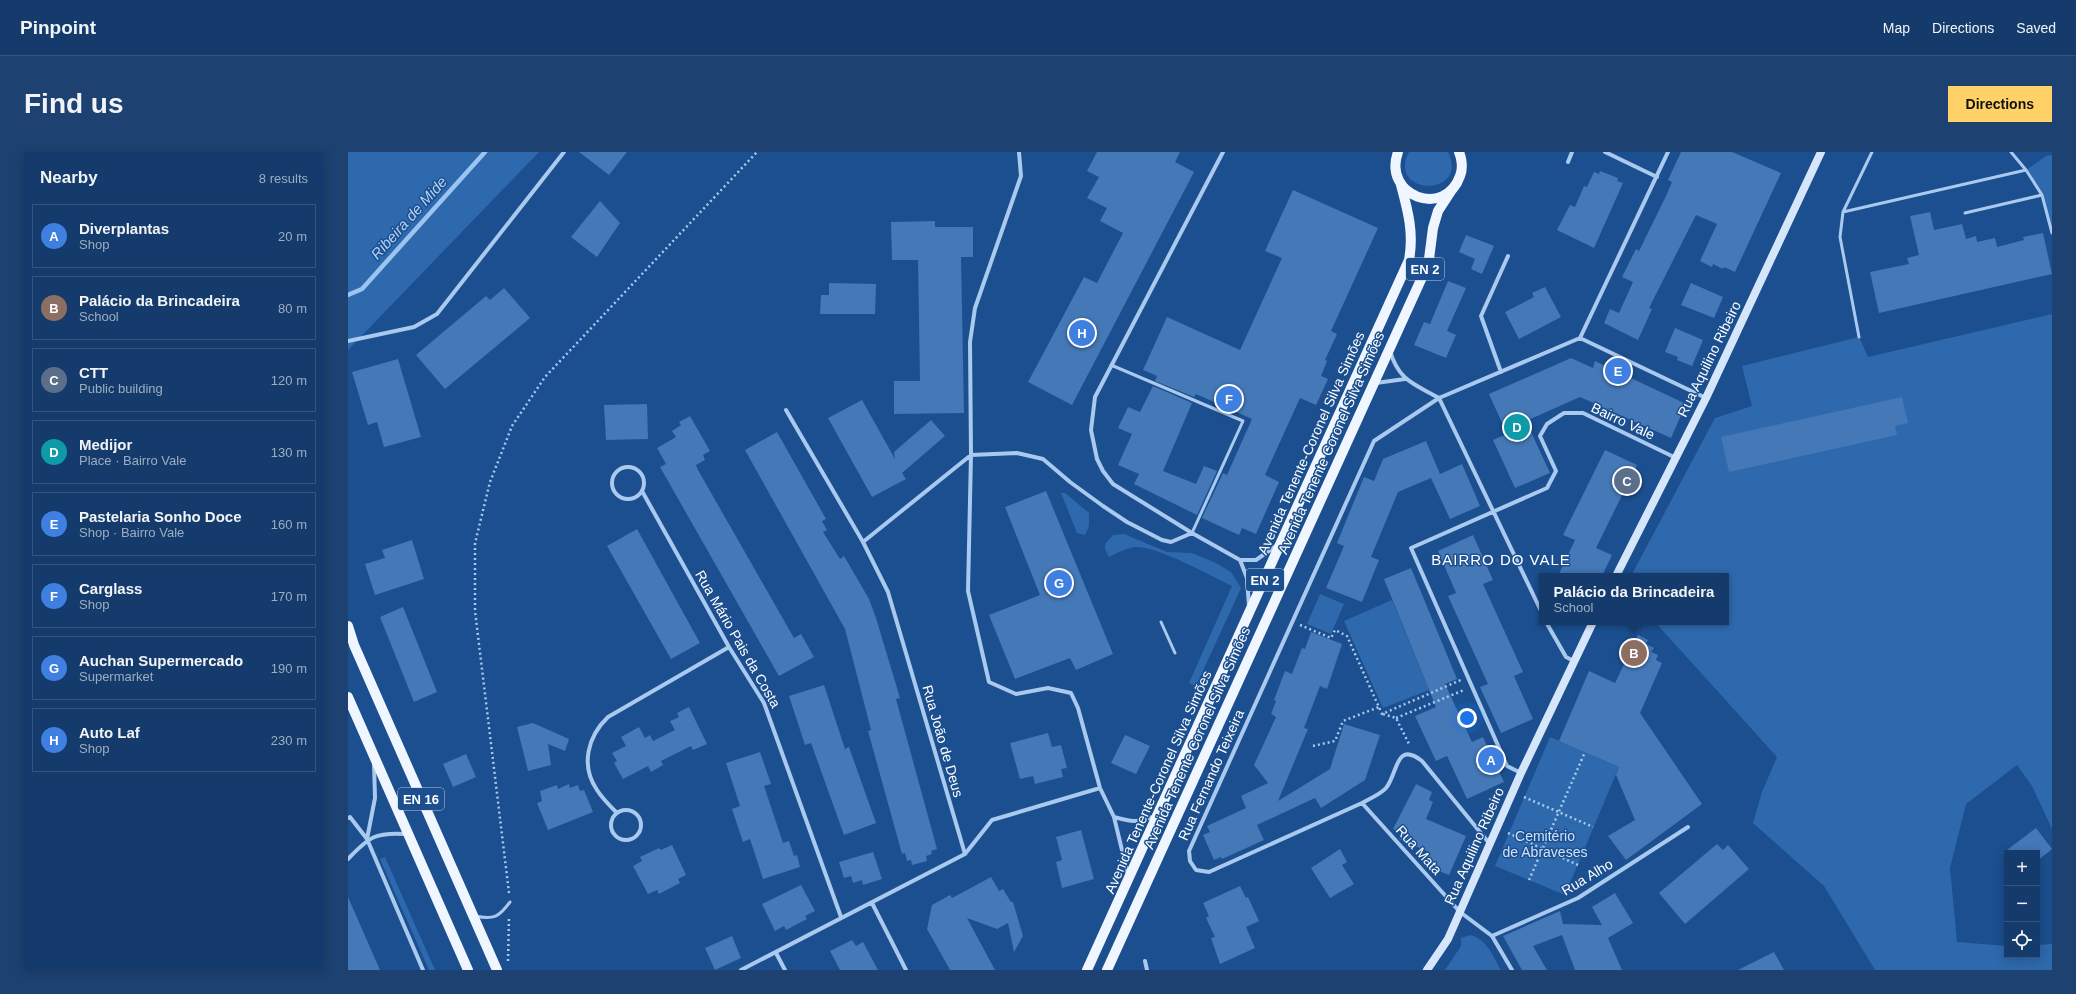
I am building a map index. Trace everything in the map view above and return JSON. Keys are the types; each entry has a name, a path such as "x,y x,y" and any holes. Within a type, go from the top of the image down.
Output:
{"main road":[{"name":"EN 2","path":"1397,152 1395,164 1396,175 1400,185"},
{"path":"1459,152 1462,164"},
{"name":"EN 2","path":"1453,188 1460,177 1466,152"},
{"path":"1400,185 1408,192 1426,200 1436,199 1453,188"},
{"name":"Avenida Tenente-Coronel Silva Simões","path":"1087,970 1250,614 1409,260 1412,243 1411,226 1400,185"},
{"name":"Avenida Tenente Coronel Silva Simões","path":"1107,970 1390,348 1429,259 1433,228 1438,211 1453,188"},
{"name":"EN 16","path":"348,626 354,645 497,970"},
{"name":"EN 16","path":"348,696 468,970"}],"street":[{"path":"348,341 414,327 437,314 564,152"},
{"path":"1020,152 1021,176 975,308 970,342 971,455 968,592 989,682 1016,694 1048,688 1071,693 1078,708 1100,788 1114,817 1122,845 1129,880"},
{"path":"1223,152 1095,397 1091,430 1097,459 1113,484 1192,533 1240,560 1256,560 1281,543"},
{"path":"1568,162 1572,152"},
{"path":"1605,152 1656,176"},
{"path":"1668,152 1580,338 1706,398"},
{"name":"Rua Aquilino Ribeiro","path":"1618,573 1706,398 1821,152"},
{"path":"1501,372 1481,316 1508,256"},
{"name":"Rua Fernando Teixeira","path":"1414,754 1407,754 1400,758 1386,788 1362,803 1209,872 1196,870 1190,861 1189,851 1374,441 1439,398 1580,338"},
{"path":"1390,348 1393,361 1405,379 1439,398 1495,512 1539,607"},
{"path":"1373,384 1405,379"},
{"name":"Rua João de Deus","path":"786,410 863,542 888,592 965,854"},
{"name":"Bairro Vale","path":"1495,512 1547,488 1556,471 1540,436 1547,424 1564,413 1583,413 1676,458"},
{"path":"863,542 971,455 1017,452 1043,459 1070,482 1103,506 1154,536 1171,542 1192,533"},
{"path":"622,468 633,468 641,475 643,480 642,491 634,497 620,497 613,490 612,485 614,475 622,468"},
{"name":"Rua Mário Pais da Costa","path":"642,491 729,647 764,702 841,917"},
{"path":"1495,512 1411,548 1507,766 1521,773"},
{"path":"1240,560 1247,578 1250,614"},
{"path":"1548,625 1566,657 1574,660"},
{"name":"Rua Aquilino Ribeiro","path":"1427,970 1448,939 1489,843 1592,625"},
{"path":"617,813 596,789 591,775 587,760 588,750 595,733 608,717 729,647"},
{"path":"1414,754 1422,761 1489,843"},
{"path":"367,839 375,798 374,755"},
{"path":"741,970 965,854 992,820 1100,788"},
{"name":"Rua Mata","path":"1362,803 1460,912 1492,936"},
{"path":"621,811 631,811 639,817 641,821 640,831 634,838 624,841 615,836 612,832 611,822 617,813 621,811"},
{"path":"1114,817 1132,822 1142,821 1159,814"},
{"path":"348,818 350,817 367,839 422,970"},
{"name":"Rua Alho","path":"1492,936 1578,898 1688,827"},
{"path":"348,859 367,839 388,833 409,834"},
{"path":"872,903 906,970"},
{"path":"1492,936 1512,970"},
{"path":"776,953 785,970"},
{"path":"1145,961 1147,970"}],"lane":[{"path":"1859,337 1840,237 1843,212 1872,152"},
{"path":"2011,152 2026,170 2042,195 2052,233"},
{"path":"1843,212 2026,170"},
{"path":"1965,213 2042,195"},
{"path":"1111,365 1243,421 1192,533"},
{"path":"1161,622 1175,653"},
{"path":"473,915 489,919 502,913 510,902"}],"path":[{"path":"508,962 510,902 475,612 475,543 490,482 512,426 545,377 757,152"},
{"path":"1292,621 1331,638 1335,630 1347,636 1382,714"},
{"path":"1382,714 1468,678"},
{"path":"1382,714 1396,718 1472,687"},
{"path":"1313,746 1335,741 1342,721 1379,707"},
{"path":"1396,718 1414,754"},
{"path":"1529,880 1585,752"},
{"path":"1524,797 1593,828"},
{"path":"1508,833 1578,865"}],"green space":[{"path":"348,152 539,152 348,350"},
{"path":"1409,152 1448,152 1452,167 1448,178 1439,184 1428,186 1417,183 1408,177 1405,167"},
{"path":"2052,155 2052,233 2042,195 2026,170 2046,156"},
{"path":"2052,314 2052,829 2032,786 2017,765 1966,804 1950,868 1957,942 2004,946 2004,958 2040,958 2040,945 2052,944 2052,970 1875,970 1824,886 1753,823 1762,792 1777,757 1658,625 1729,625 1729,573 1633,573 1715,418 1752,406 1742,366 1859,337 1868,357"},
{"path":"1061,493 1065,493 1089,513 1089,526 1085,535 1077,533"},
{"path":"1124,534 1167,552 1192,553 1214,562 1231,572 1241,588 1196,686 1189,683 1232,586 1184,562 1144,548 1128,548 1109,557 1105,549 1105,544 1113,535"},
{"path":"1320,594 1344,604 1331,634 1307,624"},
{"path":"1392,600 1429,690 1383,708 1344,621"},
{"name":"Cemitério de Abraveses","path":"1550,737 1619,767 1565,895 1495,866"},
{"path":"385,857 435,970 429,970 380,859"},
{"path":"1470,935 1481,940 1485,944 1501,970 1445,970 1461,946 1461,938"}],"building":[{"path":"579,152 627,152 609,175"},
{"path":"1097,152 1180,152 1175,162 1194,172 1072,405 1028,382 1084,277 1097,283 1123,233 1100,221 1107,208 1087,198 1099,177 1087,171"},
{"path":"1681,152 1732,152 1781,173 1735,272 1724,267 1723,269 1713,264 1712,267 1700,261 1717,224 1696,215 1649,308 1652,309 1638,340 1604,323 1610,309 1619,313 1633,282 1622,277 1636,249 1639,251 1666,196 1672,182 1668,180"},
{"path":"1600,171 1618,178 1617,181 1623,183 1594,248 1557,230 1570,205 1575,207 1584,186 1587,187 1594,172 1599,174"},
{"path":"1293,190 1378,228 1331,331 1337,334 1325,360 1327,361 1321,376 1328,379 1316,405 1300,398 1265,475 1279,482 1256,534 1242,528 1239,535 1202,518 1223,473 1227,475 1252,419 1196,394 1194,397 1155,381 1157,376 1143,370 1167,317 1240,350 1282,258 1265,251"},
{"path":"600,201 620,223 597,257 571,237"},
{"path":"1930,212 1934,230 1962,224 1966,239 1976,236 1977,242 1995,238 1997,247 2024,240 2023,237 2043,233 2052,274 1879,313 1870,272 1909,264 1907,258 1919,255 1910,216"},
{"path":"935,221 935,227 973,227 973,257 961,257 964,413 894,414 894,381 920,381 918,260 892,260 891,222"},
{"path":"1466,235 1494,246 1482,274 1471,269 1475,259 1459,252"},
{"path":"1448,281 1466,288 1447,331 1456,335 1446,358 1414,345 1424,322 1430,324"},
{"path":"829,283 876,284 875,314 820,314 821,295 829,295"},
{"path":"1691,283 1723,297 1714,318 1681,305"},
{"path":"1545,287 1561,317 1519,339 1505,312 1534,297 1532,293"},
{"path":"504,288 530,318 445,389 416,355 486,296 490,300"},
{"path":"1675,328 1703,340 1692,366 1677,360 1678,357 1665,352"},
{"path":"1571,358 1593,368 1595,361 1686,404 1671,438 1580,397 1526,421 1550,473 1515,488 1493,440 1507,434 1489,394"},
{"path":"398,359 421,437 384,447 377,422 368,425 352,372"},
{"path":"1153,386 1192,403 1163,471 1196,484 1204,466 1217,471 1197,515 1134,484 1139,474 1118,465 1132,434 1118,428 1128,407 1140,412"},
{"path":"1902,397 1908,423 1895,426 1897,435 1729,472 1721,437"},
{"path":"862,400 895,459 894,452 931,420 945,436 902,473 906,479 872,497 828,418"},
{"path":"647,404 648,439 606,440 604,405"},
{"path":"690,416 710,451 703,455 705,460 696,465 698,470 794,638 801,634 814,657 779,676 660,467 666,464 657,448 676,437 672,431 681,425 679,422"},
{"path":"777,432 826,519 822,521 827,530 823,532 840,559 844,556 869,599 876,618 900,698 896,699 937,849 931,851 932,854 926,856 927,861 912,865 911,860 907,861 905,853 902,854 868,731 871,730 845,629 745,450"},
{"path":"1426,441 1440,474 1462,464 1480,506 1450,519 1431,478 1398,492 1371,557 1379,560 1362,602 1326,588 1344,546 1337,543 1364,477 1374,481 1383,459"},
{"path":"1605,450 1637,465 1596,548 1612,555 1603,573 1559,573 1575,540 1563,535"},
{"path":"1046,491 1113,654 1076,670 1070,658 1015,679 989,615 1040,595 1005,507"},
{"path":"637,529 700,643 671,659 607,546"},
{"path":"1473,535 1493,580 1483,584 1523,672 1514,676 1533,719 1501,733 1480,687 1488,684 1448,596 1456,593 1438,551"},
{"path":"412,540 424,579 375,595 365,564 385,558 382,550"},
{"path":"1411,568 1457,679 1445,684 1472,742 1483,737 1504,782 1467,799 1447,756 1436,761 1415,716 1436,707 1384,579"},
{"path":"403,607 437,692 414,702 380,617"},
{"path":"1311,632 1342,644 1327,689 1320,686 1304,728 1308,729 1278,801 1330,769 1344,724 1380,735 1365,780 1321,808 1315,798 1257,825 1264,840 1222,859 1221,857 1214,860 1203,835 1210,832 1207,826 1246,808 1241,796 1268,783 1254,765 1276,717 1271,714 1276,701 1274,700 1285,671 1292,674 1302,648 1305,649"},
{"path":"1638,635 1648,640 1646,644 1654,648 1651,652 1658,655 1656,660 1662,663 1640,713 1702,804 1626,860 1608,836 1635,820 1616,775 1619,767 1559,741 1589,671 1615,683"},
{"path":"824,685 845,749 849,747 876,823 844,835 811,743 805,745 789,696"},
{"path":"689,707 707,744 693,750 691,746 661,761 663,765 651,772 648,766 623,779 614,763 617,761 612,753 626,746 621,737 639,727 645,738 650,735 653,741 675,730 670,721 679,717 677,713"},
{"path":"533,723 569,739 565,751 548,744 551,765 528,771 517,727"},
{"path":"1048,733 1052,747 1061,745 1067,768 1061,769 1063,777 1035,784 1033,776 1020,779 1010,743"},
{"path":"1125,735 1150,746 1136,774 1111,763"},
{"path":"760,752 771,784 764,786 783,843 789,841 794,856 797,855 800,867 763,879 750,839 743,842 732,809 740,806 726,763"},
{"path":"466,754 476,777 453,787 443,764"},
{"path":"569,784 570,788 578,785 580,791 584,790 593,812 548,830 537,803 542,801 540,791 557,785 558,789"},
{"path":"1416,784 1432,792 1429,800 1433,802 1426,819 1466,836 1449,875 1424,865 1429,852 1399,839 1401,833 1393,829"},
{"path":"2036,828 2052,849 2040,859 2040,850 2007,850"},
{"path":"1081,830 1094,879 1062,888 1056,862 1062,860 1056,837"},
{"path":"1717,844 1723,850 1728,845 1749,869 1685,924 1659,893"},
{"path":"672,845 686,875 678,879 680,883 659,894 657,890 648,894 633,866 642,861 640,857 659,848 661,850"},
{"path":"1340,849 1347,862 1342,865 1354,884 1330,898 1311,868"},
{"path":"873,852 882,879 863,885 862,880 853,883 851,876 844,878 839,862"},
{"path":"991,877 999,891 1003,889 1011,902 1013,902 1023,936 1014,952 1008,923 997,929 967,918 995,970 950,970 927,929 932,905 950,895 952,898"},
{"path":"801,885 815,911 805,916 807,919 786,930 784,926 775,931 762,904"},
{"path":"1240,886 1246,898 1248,897 1259,921 1246,927 1255,948 1220,964 1211,938 1215,937 1206,918 1209,916 1203,903"},
{"path":"1615,893 1633,923 1608,938 1622,970 1575,970 1562,935 1533,946 1547,970 1522,970 1503,936 1560,911 1563,924 1602,925 1592,907"},
{"path":"348,897 380,970 348,970"},
{"path":"732,936 741,958 715,970 705,948"},
{"path":"852,940 856,946 863,942 878,970 840,970 830,951"},
{"path":"1774,952 1784,970 1738,970"}],"waterway":[{"name":"Ribeira de Mide","path":"348,295 362,289 485,152"}],"place":[{"name":"Auto Laf","path":"1082,333"},
{"name":"Pastelaria Sonho Doce","path":"1618,371"},
{"name":"Carglass","path":"1229,399"},
{"name":"Medijor","path":"1517,427"},
{"name":"CTT","path":"1627,481"},
{"name":"Auchan Supermercado","path":"1059,583"},
{"name":"Palácio da Brincadeira","path":"1634,653"},
{"name":"Diverplantas","path":"1491,760"}],"district":[{"name":"BAIRRO DO VALE","path":"1501,560"}]}
